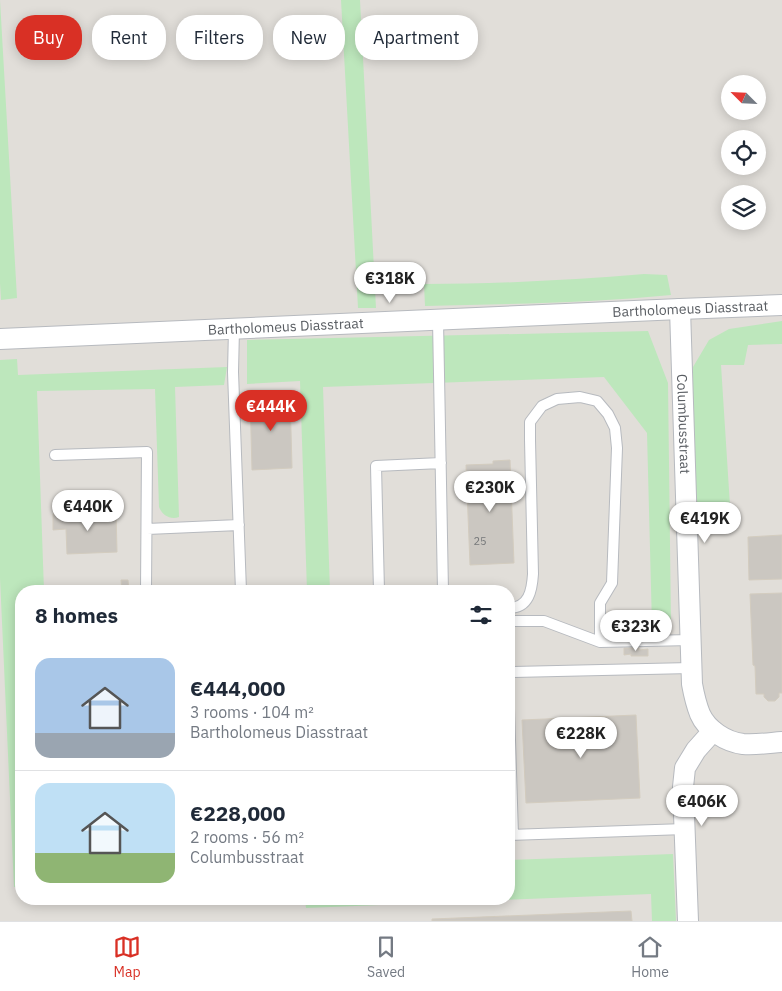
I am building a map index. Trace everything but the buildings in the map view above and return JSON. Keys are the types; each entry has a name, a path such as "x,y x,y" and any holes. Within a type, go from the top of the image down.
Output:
{"street":[{"name":"Bartholomeus Diasstraat","path":"0,340 782,305"},
{"name":"Columbusstraat","path":"680,309 692,684 695,699 701,716 713,731 725,739 742,744 782,742"},
{"path":"688,921 683,787 685,768 696,750 713,731"}],"lane":[{"path":"438,320 443,585"},
{"path":"234,329 233,372 241,585"},
{"path":"515,608 525,602 532,590 530,422 542,406 557,399 580,396 597,401 608,414 615,428 617,448 612,583 600,602 600,642"},
{"path":"55,455 147,452 146,585"},
{"path":"379,585 376,466 441,463"},
{"path":"147,529 239,525"},
{"path":"515,621 544,621 600,642 691,640"},
{"path":"515,672 692,668"},
{"path":"515,835 684,829"}],"shaded area":[{"path":"0,0 782,0 782,921 0,921"}],"green space":[{"path":"0,0 17,298 1,300 0,283"},
{"path":"341,0 360,0 361,15 355,15 355,60 363,60 376,308 358,308 344,60 345,15 342,15"},
{"path":"644,274 667,275 671,295 518,304 425,306 424,284 534,281"},
{"path":"782,321 782,344 748,345 744,365 721,365 731,521 692,521 691,384 693,367 709,340 729,329"},
{"path":"648,331 668,383 671,624 652,626 647,433 604,377 323,387 330,585 307,585 300,381 247,384 247,340"},
{"path":"17,359 18,375 227,367 224,385 175,387 179,517 176,518 167,516 159,507 155,389 37,391 44,585 15,585 14,887 0,578 0,360"},
{"path":"673,854 676,921 652,921 651,894 515,900 515,860"},
{"path":"306,905 380,905 306,908"}]}
